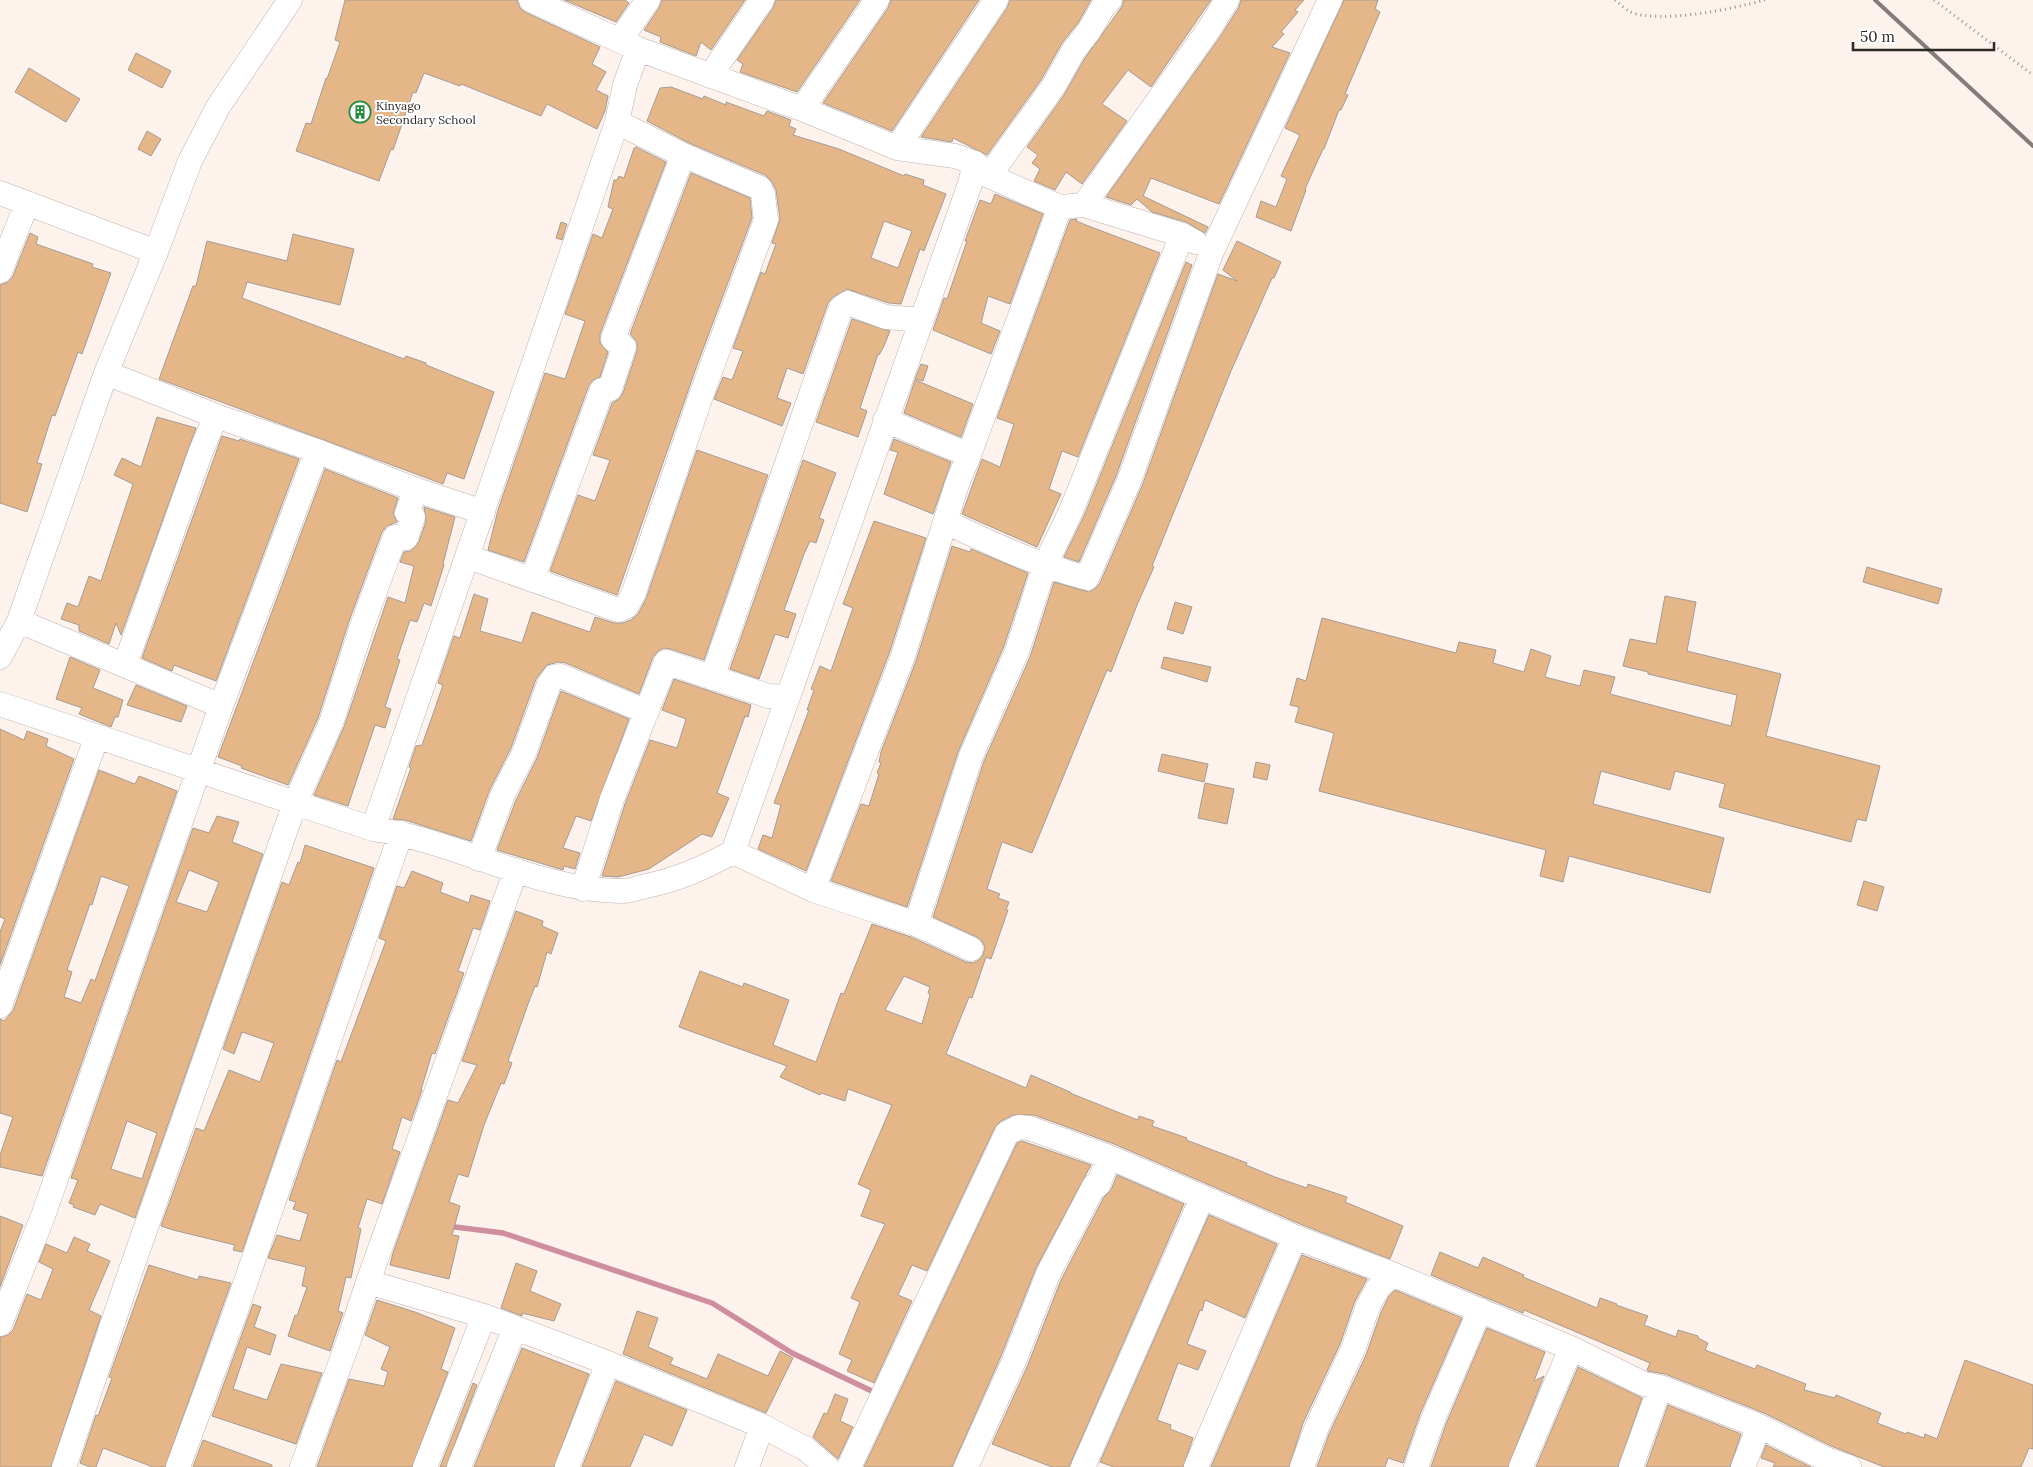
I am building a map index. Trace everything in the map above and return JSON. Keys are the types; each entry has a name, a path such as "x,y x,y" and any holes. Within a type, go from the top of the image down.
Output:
{"street":[{"path":"0,657 19,620 106,373 156,252 190,161 218,107 290,0"},
{"path":"531,0 629,45 802,109 897,148 956,156 1060,207 1084,205 1182,235 1212,251"},
{"path":"373,829 616,122 624,84 629,45 648,0"},
{"path":"710,76 762,0"},
{"path":"802,109 877,0"},
{"path":"897,148 996,0"},
{"path":"0,704 373,829 402,833 479,859 583,889 625,891 664,882 694,873 734,852 885,420 970,184 1053,87 1074,50 1089,32 1102,9 1110,0"},
{"path":"1084,205 1227,0"},
{"path":"946,522 998,547 1045,565 1087,578 1129,481 1212,251 1330,0"},
{"path":"468,557 618,610 626,607 633,595 702,393 766,220 763,195 760,188 683,155 616,122"},
{"path":"532,580 602,390 610,389 624,346 613,339 683,155"},
{"path":"0,193 156,252"},
{"path":"0,271 27,203"},
{"path":"813,890 903,656 957,484 1060,207"},
{"path":"916,924 971,756 1017,651 1045,565 1071,511 1182,235"},
{"path":"712,678 841,308 848,303 886,317 921,320"},
{"path":"106,373 216,416 317,451 416,490 483,512"},
{"path":"125,665 216,416"},
{"path":"885,420 969,455"},
{"path":"0,1324 43,1216 198,770 317,451"},
{"path":"64,1467 128,1278 295,803 331,723 362,626 395,537 406,538 414,517 407,513 416,490"},
{"path":"19,620 221,706"},
{"path":"583,889 612,799 666,662 768,696 788,697"},
{"path":"479,859 504,794 524,753 549,684 554,677 561,676 646,712"},
{"path":"0,1006 97,736"},
{"path":"178,1467 235,1313 402,833"},
{"path":"734,852 813,890 916,924 971,949"},
{"path":"302,1467 516,870"},
{"path":"849,1467 1007,1133 1019,1128 1029,1128 1110,1157 1295,1237 1392,1274 1571,1348 1644,1384 1660,1387 1759,1426 1849,1467"},
{"path":"966,1467 1014,1361 1048,1274 1094,1186 1098,1185 1110,1157"},
{"path":"1083,1467 1202,1198"},
{"path":"1196,1467 1295,1237"},
{"path":"1302,1467 1316,1429 1352,1349 1368,1306 1378,1288 1392,1274"},
{"path":"368,1282 484,1316 608,1363 762,1426 806,1449 827,1467"},
{"path":"1416,1467 1480,1310"},
{"path":"425,1467 484,1316"},
{"path":"459,1467 514,1328"},
{"path":"1521,1467 1571,1348"},
{"path":"568,1467 608,1363"},
{"path":"1631,1467 1660,1387"},
{"path":"747,1467 762,1426"},
{"path":"1743,1467 1759,1426"}],"path":[{"path":"1615,0 1629,11 1646,16 1680,15 1736,8 1765,0"},
{"path":"1934,0 2033,75"}],"building":[{"path":"345,0 517,0 520,8 525,12 600,47 592,64 606,72 596,90 608,96 605,111 597,129 547,104 541,116 461,84 460,86 424,73 416,93 413,92 393,150 391,149 379,181 296,151 306,123 311,124 340,42 335,40"},
{"path":"564,0 625,0 629,3 616,22"},
{"path":"662,0 745,0 711,50 701,42 696,56 660,42 661,37 644,30 659,8"},
{"path":"776,0 860,0 797,92 740,72 743,64 737,60 773,8"},
{"path":"891,0 979,0 892,131 823,103 888,8"},
{"path":"1010,0 1091,0 1078,23 1062,43 1041,80 987,155 953,138 952,142 921,137 1007,8"},
{"path":"1123,0 1211,0 1151,87 1128,70 1102,104 1127,121 1082,184 1066,172 1055,190 1034,181 1040,169 1032,163 1038,155 1027,147 1064,95 1085,58 1123,5"},
{"path":"1241,0 1304,0 1295,10 1298,12 1281,32 1284,34 1272,47 1290,53 1219,204 1151,178 1143,196 1208,227 1205,233 1186,222 1152,212 1137,199 1131,205 1106,197 1220,37 1239,7"},
{"path":"1344,0 1378,0 1375,9 1380,12 1345,94 1348,95 1341,110 1339,110 1324,149 1305,189 1291,231 1256,217 1261,201 1276,207 1287,179 1281,176 1300,135 1285,128"},
{"path":"136,53 171,71 162,88 128,70"},
{"path":"29,68 80,99 66,122 15,92"},
{"path":"671,87 703,99 704,96 726,105 726,102 764,116 767,111 791,120 789,126 796,129 793,135 839,149 904,176 905,174 924,180 923,185 946,194 924,251 920,249 901,304 889,303 847,289 833,297 828,303 803,374 787,368 777,398 791,403 782,426 714,399 723,377 732,380 743,351 733,348 761,272 765,274 776,244 772,243 780,219 776,190 772,182 765,175 689,143 647,121 660,88","holes":["884,221 912,231 898,268 871,258"]},
{"path":"147,131 161,139 151,156 138,149"},
{"path":"636,147 666,162 600,334 600,343 608,352 600,377 593,380 589,385 524,562 488,550 498,510 545,373 565,379 585,321 565,314 593,234 602,238 613,209 608,207 614,180 617,180 619,176 624,178 634,148"},
{"path":"691,173 750,198 752,218 696,368 617,595 550,571 578,495 595,501 610,460 593,455 612,403 619,399 623,393 637,351 637,342 630,334"},
{"path":"995,194 1043,214 1010,304 988,296 981,323 1000,331 991,354 933,330 944,298 947,299 980,200 991,204"},
{"path":"1077,219 1076,221 1160,253 1078,457 1062,451 1049,489 1061,494 1037,547 962,514 982,459 1000,467 1014,424 997,418 1070,220"},
{"path":"561,222 567,224 562,240 556,238"},
{"path":"30,233 38,237 36,244 93,264 92,267 111,273 82,354 78,352 55,416 52,415 37,463 42,464 27,512 0,503 0,285 8,282 13,276"},
{"path":"293,234 354,249 340,305 247,282 242,298 404,359 406,356 426,363 426,365 494,392 464,479 447,473 443,484 159,379 193,286 196,286 207,241 287,261"},
{"path":"1237,241 1281,262 1274,278 1272,278 1231,371 1111,672 1107,670 1032,853 1002,842 987,889 1000,894 998,898 1009,902 1006,910 1008,910 991,959 986,957 972,998 969,997 946,1054 1026,1088 1031,1075 1138,1120 1139,1116 1154,1121 1152,1126 1187,1138 1186,1140 1247,1163 1246,1165 1275,1177 1307,1188 1308,1184 1347,1197 1345,1202 1403,1226 1390,1259 1300,1224 1114,1144 1034,1115 1013,1115 1001,1121 995,1127 927,1271 912,1265 898,1295 912,1301 874,1383 847,1371 852,1360 839,1354 860,1302 851,1298 885,1224 861,1216 871,1190 858,1184 892,1105 848,1089 845,1101 821,1093 820,1095 780,1077 787,1066 679,1027 700,971 743,987 744,983 789,1000 773,1045 816,1062 841,993 844,994 872,924 911,937 966,962 973,963 983,955 985,947 977,937 933,917 984,761 1030,657 1054,582 1089,592 1100,583 1142,486 1218,274 1237,281 1223,270","holes":["904,976 930,987 928,993 930,995 922,1024 885,1010"]},
{"path":"1186,262 1192,265 1116,476 1079,562 1064,557 1084,516"},
{"path":"852,319 890,331 884,346 878,354 860,408 867,411 858,437 816,422"},
{"path":"921,364 928,366 923,381 915,379"},
{"path":"915,380 973,404 961,437 904,413"},
{"path":"157,417 196,428 121,635 116,623 109,644 79,631 79,625 61,619 67,603 78,607 89,576 101,581 133,484 114,475 122,458 141,467"},
{"path":"222,436 239,441 240,439 299,459 216,681 174,665 172,671 142,658"},
{"path":"894,439 951,462 933,514 884,494 898,452 890,450"},
{"path":"697,450 768,475 704,660 670,649 664,648 658,651 653,657 639,694 566,663 559,662 547,665 536,679 511,748 490,789 471,841 405,820 393,819 411,768 409,767 416,746 422,745 443,685 438,683 454,636 460,638 474,594 488,599 480,631 522,643 532,612 590,632 595,617 614,623 623,623 631,620 638,614 646,599"},
{"path":"803,460 836,473 819,518 824,520 816,543 810,541 784,610 796,614 788,638 775,634 759,679 730,669"},
{"path":"325,469 398,498 393,514 397,522 387,526 382,532 349,621 318,718 288,785 241,768 242,766 218,757"},
{"path":"424,507 455,517 444,565 431,606 424,603 417,622 410,620 397,659 400,660 385,707 391,709 385,728 375,725 348,806 314,795 344,727 388,597 405,603 414,566 400,562 404,552 411,551 419,542 426,521"},
{"path":"874,521 926,538 890,651 806,871 758,849 763,835 772,838 781,805 774,803 809,710 807,710 814,690 811,689 820,666 831,671 853,608 843,604"},
{"path":"952,546 970,552 971,549 1028,573 1004,646 958,752 907,907 831,881 861,804 869,806 879,774 877,773 881,763 879,762 881,752 916,661"},
{"path":"1867,567 1942,589 1938,604 1863,582"},
{"path":"1665,596 1696,602 1687,651 1781,674 1766,736 1880,766 1866,821 1857,819 1851,842 1719,807 1725,784 1675,771 1670,790 1601,771 1593,804 1724,838 1710,893 1569,856 1563,882 1540,876 1546,850 1319,791 1334,733 1295,722 1299,707 1290,705 1297,678 1306,681 1322,618 1456,653 1459,642 1496,650 1493,663 1524,672 1531,649 1551,656 1545,677 1580,686 1584,670 1615,677 1610,694 1731,726 1737,695 1648,674 1648,672 1623,666 1630,639 1656,644"},
{"path":"1175,602 1192,607 1183,634 1167,629"},
{"path":"70,657 100,670 93,688 123,700 118,717 115,717 111,727 79,714 82,708 56,699"},
{"path":"1164,657 1211,667 1207,682 1161,668"},
{"path":"674,679 751,705 748,717 745,716 717,793 729,798 712,837 702,834 649,869 618,877 602,876 625,804 650,740 677,748 686,719 662,710"},
{"path":"136,685 187,706 181,722 127,705"},
{"path":"561,691 629,719 591,821 576,816 563,848 580,853 575,869 564,866 563,870 497,850 516,800 537,758"},
{"path":"0,729 24,740 27,731 48,739 46,746 74,759 0,965 0,932 5,919 0,917"},
{"path":"1162,754 1208,764 1204,782 1158,771"},
{"path":"1256,762 1270,765 1267,780 1253,777"},
{"path":"99,770 135,784 139,776 177,791 42,1176 0,1167 0,1155 13,1117 0,1113 0,1019 4,1021 13,1011","holes":["101,876 129,886 95,981 91,979 81,1003 64,997 72,972 67,970"]},
{"path":"1205,783 1234,789 1227,824 1198,818"},
{"path":"217,816 239,822 232,842 263,854 135,1218 100,1204 95,1215 73,1207 74,1205 69,1203 78,1180 71,1178 193,828 209,833","holes":["189,870 219,882 207,912 176,902","127,1121 157,1133 142,1179 111,1169"]},
{"path":"305,845 374,868 242,1252 233,1250 235,1245 161,1226 196,1128 204,1131 229,1070 260,1082 274,1043 242,1032 234,1054 223,1049 282,882 289,885 298,862 300,863"},
{"path":"412,871 443,883 440,892 469,903 471,895 490,901 480,930 473,928 458,971 464,973 435,1054 432,1053 411,1121 402,1117 392,1149 400,1152 382,1204 367,1199 358,1228 361,1229 351,1278 346,1277 338,1311 343,1313 330,1351 288,1336 307,1287 302,1286 306,1267 268,1258 277,1235 300,1241 308,1214 293,1209 296,1202 289,1200 337,1060 341,1062 386,941 379,938 397,886 404,888"},
{"path":"1864,881 1884,887 1877,911 1857,905"},
{"path":"516,911 543,921 542,926 558,933 551,954 547,952 537,987 535,986 508,1061 512,1063 504,1084 501,1083 484,1125 468,1177 458,1174 449,1202 460,1206 452,1235 459,1236 449,1279 390,1265 448,1100 458,1103 477,1065 462,1061"},
{"path":"1022,1141 1091,1165 1036,1268 1001,1356 952,1467 864,1467 1017,1143"},
{"path":"1117,1175 1184,1204 1069,1467 1052,1467 992,1444 1027,1367 1061,1280 1104,1197 1111,1190"},
{"path":"1209,1215 1277,1244 1245,1318 1205,1300 1202,1311 1200,1310 1187,1344 1206,1351 1198,1370 1178,1363 1157,1420 1171,1425 1170,1429 1193,1438 1183,1467 1114,1467 1100,1462"},
{"path":"0,1216 23,1225 0,1287"},
{"path":"74,1237 90,1244 87,1251 110,1261 89,1310 101,1316 51,1467 0,1467 0,1337 8,1335 13,1330 27,1294 41,1300 53,1269 39,1262 46,1244 67,1253"},
{"path":"1440,1252 1478,1268 1483,1257 1524,1275 1523,1277 1597,1308 1600,1298 1617,1304 1648,1316 1644,1325 1676,1337 1678,1330 1698,1336 1698,1338 1708,1343 1705,1350 1755,1369 1757,1365 1806,1384 1804,1390 1835,1398 1836,1395 1881,1413 1877,1423 1906,1434 1907,1432 1924,1438 1925,1434 1937,1439 1965,1360 2033,1385 2033,1449 2029,1448 2021,1467 1884,1467 1831,1446 1764,1413 1665,1374 1648,1371 1650,1363 1524,1310 1523,1313 1431,1275"},
{"path":"1302,1255 1367,1279 1355,1301 1340,1344 1303,1423 1289,1467 1211,1467"},
{"path":"516,1263 537,1271 530,1291 561,1304 554,1321 522,1313 522,1316 501,1308"},
{"path":"149,1265 198,1280 199,1276 231,1283 165,1467 153,1467 103,1448 96,1467 90,1467 80,1463 96,1415 98,1416 112,1378 109,1377"},
{"path":"1395,1290 1462,1318 1420,1414 1403,1463 1388,1458 1385,1467 1317,1467 1329,1434 1366,1355 1381,1312 1389,1296"},
{"path":"377,1300 415,1312 455,1328 441,1369 448,1372 412,1467 317,1467 349,1379 384,1386 388,1372 381,1369 390,1347 365,1335"},
{"path":"253,1304 261,1307 254,1327 276,1335 270,1355 247,1347 233,1389 267,1400 281,1364 322,1373 296,1444 212,1416"},
{"path":"637,1311 658,1318 648,1347 673,1358 670,1364 707,1379 718,1354 768,1376 780,1351 793,1358 766,1413 623,1354"},
{"path":"1487,1328 1545,1352 1534,1381 1544,1376 1508,1467 1431,1467 1446,1424"},
{"path":"522,1348 589,1374 554,1467 474,1467"},
{"path":"1578,1367 1642,1398 1618,1467 1536,1467"},
{"path":"616,1381 687,1410 672,1446 644,1434 630,1467 582,1467"},
{"path":"473,1383 477,1385 446,1467 440,1467"},
{"path":"835,1394 848,1399 840,1421 853,1427 838,1459 813,1437 824,1413 827,1414"},
{"path":"1668,1405 1741,1434 1730,1467 1646,1467"},
{"path":"203,1440 272,1465 272,1467 193,1467"},
{"path":"1766,1445 1811,1467 1773,1467 1775,1463 1761,1458"}],"waterway":[{"path":"447,1226 503,1233 712,1303 792,1353 878,1394"}],"railway":[{"path":"1875,0 2033,146"}],"place":[{"name":"Kinyago Secondary School","path":"360,112"}]}
